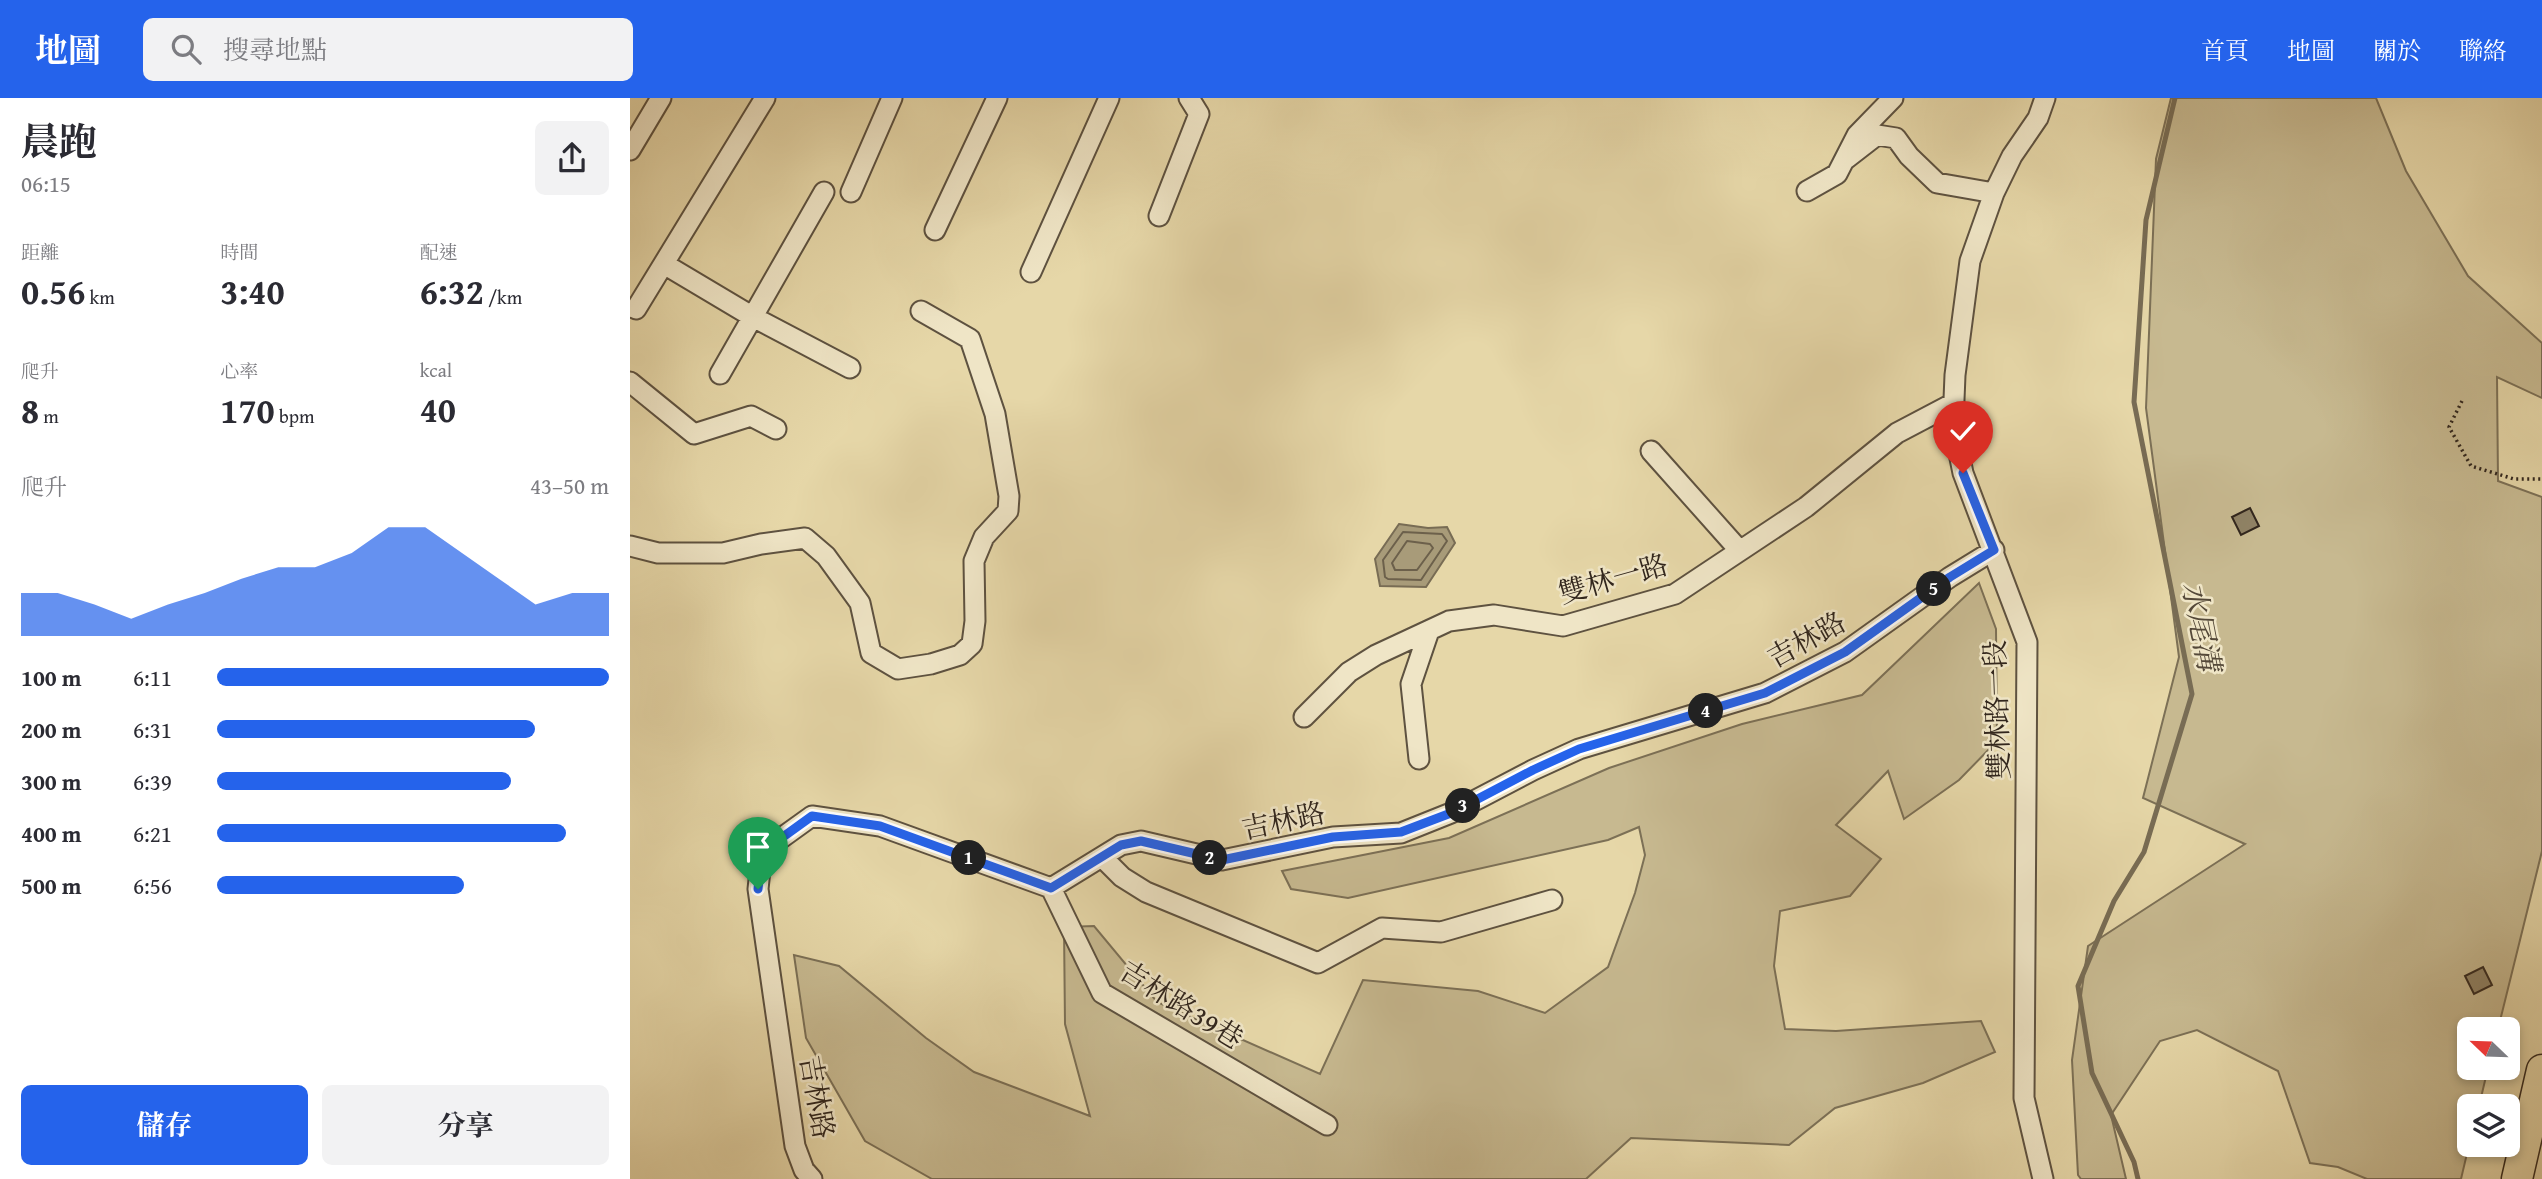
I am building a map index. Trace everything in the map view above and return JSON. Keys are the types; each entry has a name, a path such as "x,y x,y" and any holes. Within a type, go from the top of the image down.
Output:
{"highway":[{"path":"2517,1179 2542,1070"}],"street":[{"path":"630,149 661,98"},
{"path":"635,309 765,98"},
{"path":"851,192 892,98"},
{"path":"935,230 997,98"},
{"path":"1031,272 1109,98"},
{"path":"1159,216 1199,114 1189,98"},
{"path":"1807,191 1837,174 1857,135 1893,98"},
{"name":"雙林路一段","path":"2043,1179 2024,1098 2027,642 1963,473 1953,424 1970,261 1994,193 2012,156 2038,118 2045,98"},
{"path":"1846,159 1877,135 1896,138 1909,156 1937,183 1994,193"},
{"path":"720,373 824,192"},
{"path":"664,264 753,317 850,368"},
{"path":"630,546 658,553 723,552 805,538 826,556 860,603 871,653 898,668 931,664 960,655 972,644 975,621 974,561 984,537 1008,512 1009,496 995,414 970,340 920,311"},
{"path":"630,382 694,434 751,416 776,429"},
{"name":"雙林一路","path":"1304,717 1349,672 1376,655 1449,621 1494,615 1563,626 1675,594 1806,507 1897,433 1954,403"},
{"path":"1651,451 1740,551"},
{"name":"吉林路","path":"812,1179 804,1170 795,1146 758,889 762,852 812,816 880,826 1051,888 1121,845 1141,841 1222,860 1333,837 1401,832 1451,813 1579,749 1765,693 1845,652 1950,577 1994,550"},
{"path":"1419,759 1411,684 1429,631"},
{"path":"1103,858 1122,877 1146,892 1318,964 1382,928 1441,932 1552,900"},
{"name":"吉林路39巷","path":"1051,888 1102,993 1327,1125"}],"path":[{"path":"2462,401 2449,427 2471,466 2514,479 2542,479"}],"shaded area":[{"path":"2171,98 2376,98 2406,171 2468,276 2542,343 2542,398 2497,377 2498,481 2542,497 2542,851 2501,1017 2457,1017 2457,1080 2485,1080 2482,1094 2457,1094 2457,1157 2466,1157 2461,1179 2367,1179 2338,1167 2310,1163 2278,1071 2197,1030 2160,1041 2111,1115 2126,1179 2081,1179 2078,1175 2072,1060 2088,946 2245,844 2143,798 2179,657 2146,408 2156,159"},
{"path":"1979,583 1996,629 1997,741 1959,780 1904,819 1888,771 1836,825 1881,859 1850,896 1780,911 1774,966 1785,1029 1836,1031 1981,1021 1995,1052 1923,1083 1835,1108 1789,1145 1631,1138 1586,1179 932,1179 865,1141 806,1038 794,955 839,966 926,1038 974,1072 1090,1116 1065,1024 1064,927 1094,926 1157,1002 1320,1074 1363,980 1478,991 1545,1013 1608,967 1635,893 1645,855 1639,827 1608,840 1348,898 1291,889 1282,871 1449,838 1609,768 1742,724 1862,695"}],"water":[{"path":"1399,524 1428,528 1447,527 1455,543 1426,587 1380,586 1375,559"}],"building":[{"path":"2250,508 2259,526 2241,535 2232,517"},
{"path":"2483,967 2492,985 2474,994 2465,976"}],"waterway":[{"name":"水尾溝","path":"2138,1179 2134,1162 2092,1073 2078,986 2114,901 2144,852 2192,694 2134,402 2146,220 2175,98"}],"route":[{"path":"758,889 762,852 812,816 880,826 1051,888 1121,845 1141,841 1222,860 1333,837 1401,832 1451,813 1579,749 1765,693 1845,652 1950,577 1994,550 1963,473"}]}
